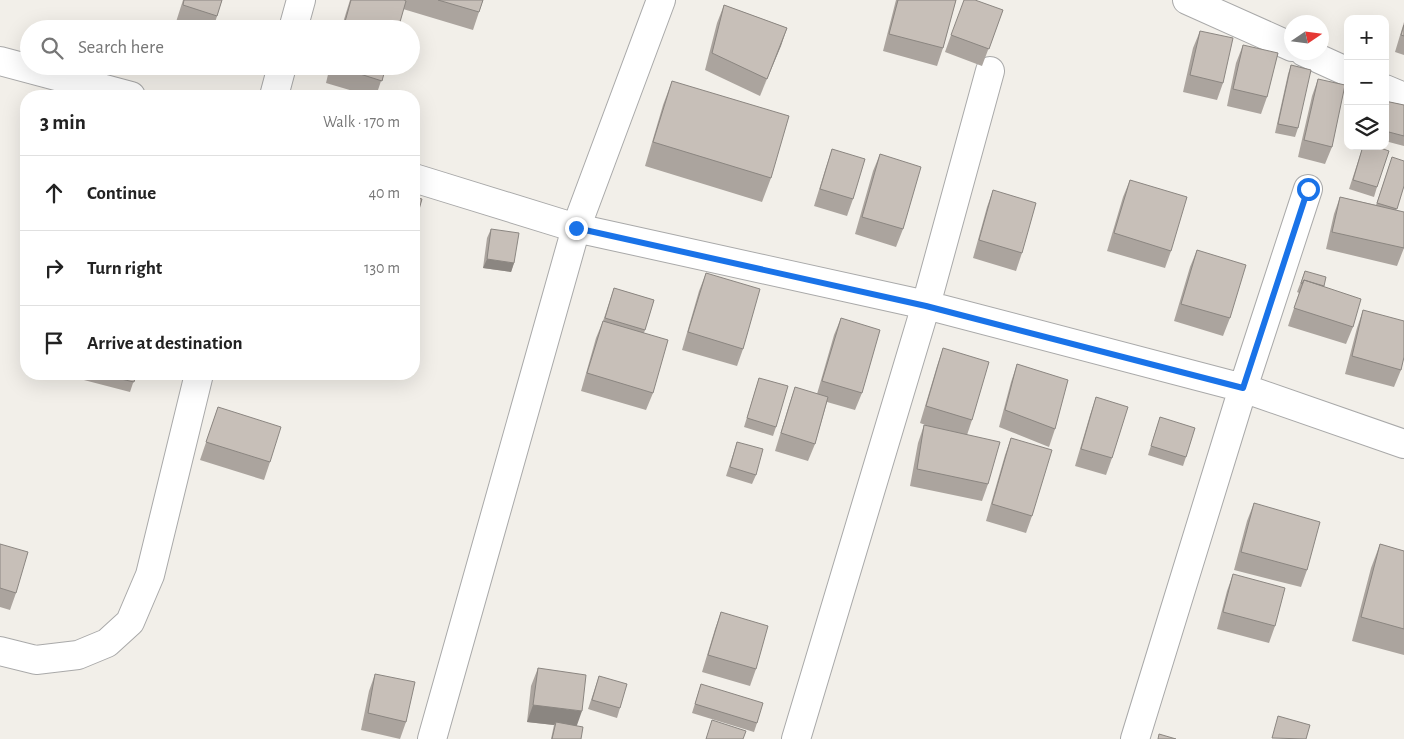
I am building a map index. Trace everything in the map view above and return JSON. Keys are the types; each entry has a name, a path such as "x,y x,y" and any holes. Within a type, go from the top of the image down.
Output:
{"street":[{"path":"295,20 301,0"},
{"path":"432,739 576,228 661,0"},
{"path":"1187,0 1284,43"},
{"path":"1322,60 1344,70"},
{"path":"0,61 20,66"},
{"path":"796,739 926,306 990,71"},
{"path":"52,75 109,90"},
{"path":"276,90 280,75"},
{"path":"1389,91 1404,97"},
{"path":"420,180 576,228 926,306 1243,388 1404,444"},
{"path":"1135,739 1243,388 1308,189"},
{"path":"0,651 36,660 78,656 107,643 130,622 150,575 198,380"}],"building":[{"path":"184,0 222,0 217,16 183,5"},
{"path":"351,0 406,1 401,20 345,20"},
{"path":"438,0 483,0 479,12"},
{"path":"898,0 956,0 943,48 889,34"},
{"path":"964,0 975,0 1003,10 989,49 951,35"},
{"path":"724,5 787,28 767,79 712,53"},
{"path":"1404,25 1404,36 1401,35"},
{"path":"1200,31 1233,38 1223,83 1190,75"},
{"path":"1243,45 1278,53 1267,97 1233,89"},
{"path":"1291,65 1311,70 1298,128 1278,124"},
{"path":"363,75 384,75 382,81"},
{"path":"1318,79 1344,85 1332,147 1304,140"},
{"path":"672,81 789,116 771,178 653,142"},
{"path":"1389,102 1404,105 1404,136 1389,132"},
{"path":"832,149 865,159 853,199 820,189"},
{"path":"1362,150 1389,151 1377,187 1353,180"},
{"path":"880,154 921,167 903,229 862,217"},
{"path":"1392,157 1404,161 1404,186 1397,209 1377,203"},
{"path":"1130,180 1187,197 1171,251 1114,233"},
{"path":"993,190 1036,203 1022,253 979,240"},
{"path":"1340,197 1404,212 1404,248 1332,232"},
{"path":"491,229 519,233 514,263 487,259"},
{"path":"1197,250 1246,265 1230,318 1181,304"},
{"path":"1305,271 1326,277 1324,286 1304,280 1302,284"},
{"path":"706,273 760,289 743,349 688,332"},
{"path":"1304,280 1361,299 1353,327 1294,308"},
{"path":"614,288 654,300 645,330 605,318"},
{"path":"1363,310 1404,321 1404,357 1401,370 1352,356"},
{"path":"841,318 880,330 862,393 822,381"},
{"path":"603,321 668,340 653,393 587,373"},
{"path":"943,348 989,362 972,420 926,406"},
{"path":"1017,364 1068,380 1055,429 1005,410"},
{"path":"759,378 788,386 776,427 747,418"},
{"path":"795,387 828,397 815,444 781,433"},
{"path":"1096,397 1128,407 1112,458 1081,449"},
{"path":"218,407 281,427 270,462 206,442"},
{"path":"1160,417 1195,428 1186,457 1151,446"},
{"path":"924,425 1000,442 988,484 917,469"},
{"path":"1011,438 1052,450 1032,516 992,504"},
{"path":"737,442 763,449 756,475 730,467"},
{"path":"1254,503 1320,522 1307,570 1241,552"},
{"path":"0,544 28,552 16,593 0,588"},
{"path":"1380,544 1404,551 1404,629 1361,617"},
{"path":"1233,574 1285,588 1275,626 1223,612"},
{"path":"721,612 768,626 756,669 708,655"},
{"path":"538,668 586,675 582,711 533,705"},
{"path":"375,674 415,682 406,722 368,713"},
{"path":"599,676 627,684 620,708 592,700"},
{"path":"701,684 763,703 757,723 695,704"},
{"path":"1278,716 1310,725 1306,739 1272,738"},
{"path":"712,720 746,731 743,739 706,739"},
{"path":"556,722 583,727 581,739 552,739"},
{"path":"1159,734 1176,739 1158,739"}],"route":[{"path":"576,228 926,306 1243,388 1308,189"}]}
